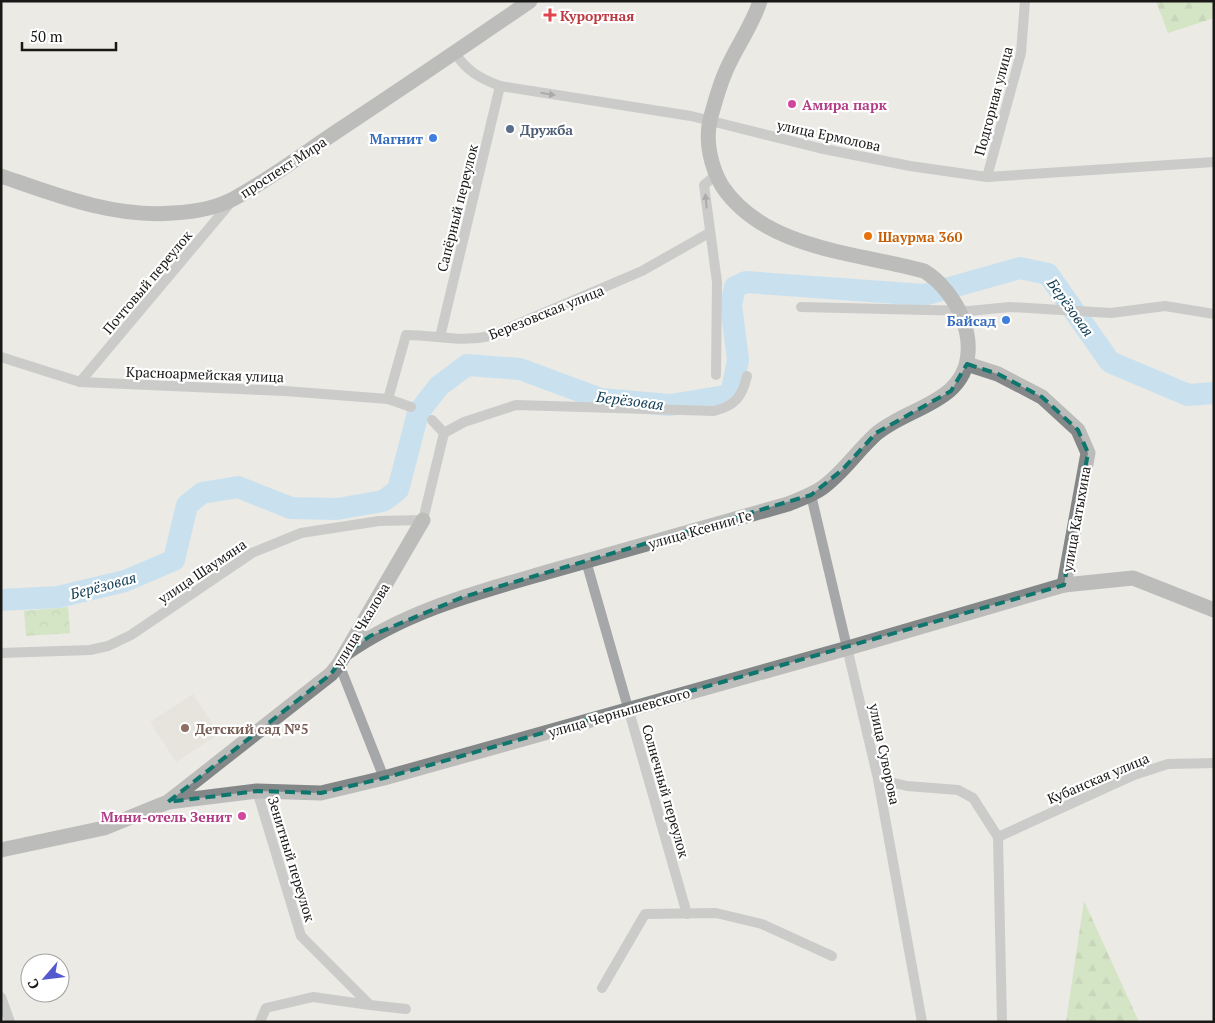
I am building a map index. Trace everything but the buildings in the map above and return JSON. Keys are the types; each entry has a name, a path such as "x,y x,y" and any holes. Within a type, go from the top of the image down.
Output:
{"street":[{"name":"проспект Мира","path":"1,176 74,200 120,210 150,214 194,211 234,199 455,53 530,1"},
{"path":"760,1 755,16 725,73 710,122 710,156 716,175 729,195 750,217 773,230 811,244 924,271 937,279 957,307"},
{"name":"Подгорная улица","path":"987,177 1021,53 1025,1"},
{"name":"улица Ермолова","path":"455,53 465,68 476,77 500,86 691,116 819,148 910,166 987,177 1214,162"},
{"name":"Сапёрный переулок","path":"440,336 500,86"},
{"path":"716,175 704,185 717,282 716,375"},
{"name":"Почтовый переулок","path":"80,382 234,199"},
{"name":"Березовская улица","path":"388,399 406,336 440,336 469,341 516,327 642,271 709,233"},
{"path":"801,307 1010,307 1110,313 1165,306 1214,314"},
{"name":"улица Ксении Ге","path":"342,659 370,636 415,614 454,599 788,504 811,495 842,470 876,434 893,422 951,391 961,379 967,364 969,345 966,328 957,307"},
{"name":"Красноармейская улица","path":"1,357 80,382 285,391 388,399 411,407"},
{"name":"улица Катыхина","path":"967,364 998,374 1042,396 1078,430 1088,453 1064,585 1133,578 1214,610"},
{"path":"432,420 444,433 464,422 516,404 714,411 727,408 737,401 743,391 747,376"},
{"name":"улица Чкалова","path":"1,850 104,828 168,802 331,674 342,659 423,520 444,433"},
{"name":"улица Суворова","path":"811,495 878,779 922,1022"},
{"name":"улица Шаумяна","path":"1,653 90,650 108,646 131,636 252,553 301,533 379,521 423,520"},
{"name":"Солнечный переулок","path":"586,561 687,914"},
{"name":"улица Чернышевского","path":"168,802 257,791 322,793 384,778 848,648 1064,585"},
{"path":"342,659 384,778"},
{"name":"Кубанская улица","path":"998,837 1134,775 1168,764 1214,763"},
{"path":"878,779 907,786 958,790 974,798 998,837 1002,1022"},
{"name":"Зенитный переулок","path":"257,791 301,936 370,1005"},
{"path":"602,988 645,914 716,913 762,924 832,956"},
{"path":"1,997 10,1022"},
{"path":"260,1022 266,1008 313,997 406,1009"}],"highlighted area":[{"path":"967,364 998,374 1042,397 1078,430 1088,453 1064,585 384,778 321,793 257,791 168,802 331,674 345,654 370,636 463,597 811,495 842,470 876,433 951,391"}],"shaded area":[{"name":"Детский сад №5","path":"193,694 219,734 176,762 150,722"}],"green space":[{"path":"1156,1 1214,1 1214,18 1168,33"},
{"path":"68,607 70,633 26,636 24,611"},
{"path":"1084,901 1139,1022 1066,1022"}],"waterway":[{"name":"Берёзовая","path":"1,600 58,597 125,581 174,560 187,505 202,493 238,487 291,508 337,509 383,501 398,490 418,413 439,386 467,365 520,369 601,399 670,405 731,395 738,360 731,305 735,287 746,282 924,295 1020,268 1048,274 1110,362 1188,395 1214,393"}],"place":[{"name":"Курортная","path":"550,15"},
{"name":"Амира парк","path":"792,104"},
{"name":"Дружба","path":"510,129"},
{"name":"Магнит","path":"433,138"},
{"name":"Шаурма 360","path":"868,236"},
{"name":"Байсад","path":"1006,320"},
{"name":"Детский сад №5","path":"185,728"},
{"name":"Мини-отель Зенит","path":"242,816"}]}
